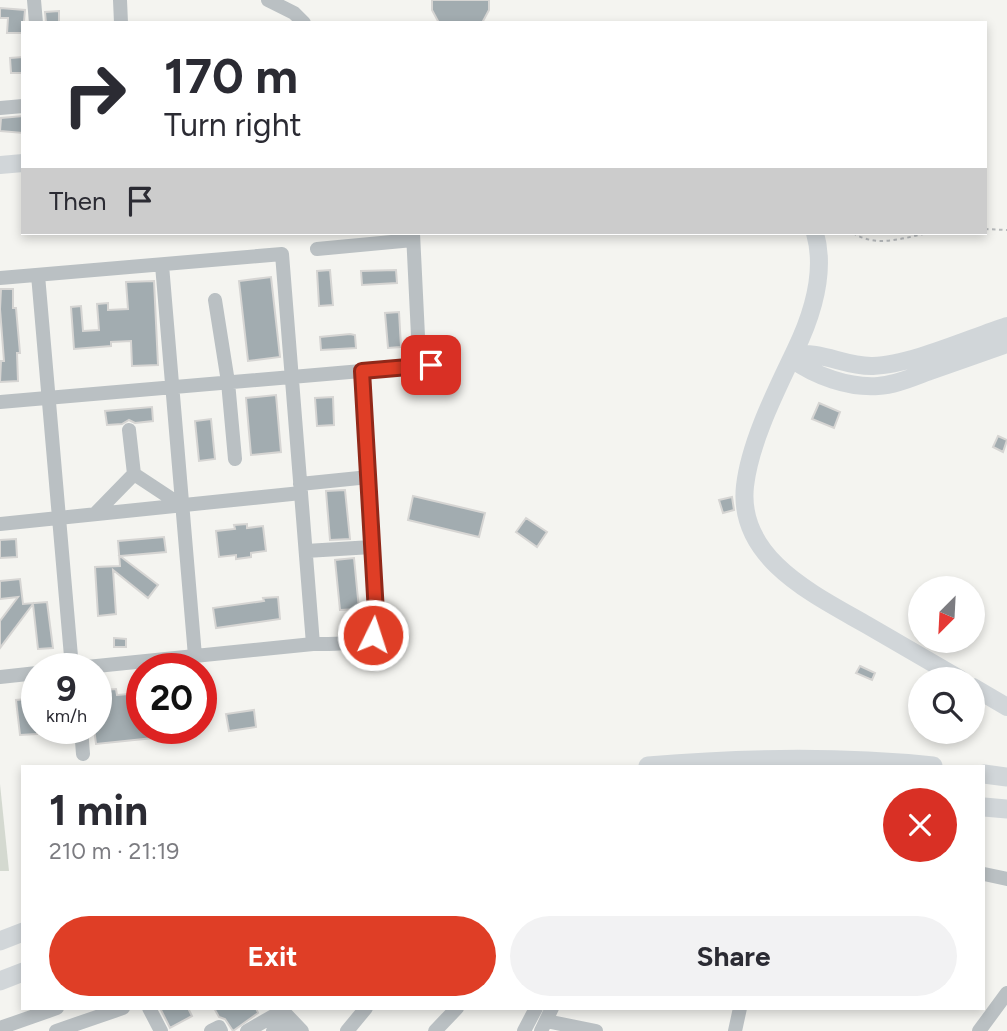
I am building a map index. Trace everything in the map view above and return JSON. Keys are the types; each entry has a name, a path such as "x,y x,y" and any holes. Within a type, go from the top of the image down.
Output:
{"highway":[{"path":"659,765 814,760 913,765"},
{"path":"985,774 1007,777"},
{"path":"985,807 1007,809"},
{"path":"0,941 21,933"},
{"path":"0,981 21,973"}],"main road":[{"path":"0,165 21,163"},
{"path":"816,235 818,270 815,295 757,442 745,487 746,515 758,541 773,562 797,584 939,667"},
{"path":"809,315 812,337 825,356"},
{"path":"792,357 808,353 861,366 893,364 1007,326"},
{"path":"792,357 813,372 864,386 891,384 1007,344"},
{"path":"779,388 799,375 813,372"},
{"path":"985,694 1007,706"}],"street":[{"path":"34,0 36,21"},
{"path":"120,0 121,21"},
{"path":"268,0 294,13 302,21"},
{"path":"0,108 21,106"},
{"path":"0,159 0,165"},
{"path":"317,249 413,236 418,336"},
{"path":"0,278 282,254 313,644"},
{"path":"162,265 195,653"},
{"path":"38,275 73,653"},
{"path":"215,300 228,382 235,459"},
{"path":"0,401 431,365"},
{"path":"217,654 335,644 363,640 373,635 376,613 362,371"},
{"path":"128,430 134,474 181,505"},
{"path":"95,514 134,474"},
{"path":"0,524 181,505 369,477"},
{"path":"306,551 372,547"},
{"path":"0,677 21,675"},
{"path":"82,744 83,754"},
{"path":"985,874 1007,879"},
{"path":"979,1031 1007,993"},
{"path":"0,1028 51,1010"},
{"path":"56,1031 116,1010"},
{"path":"150,1010 160,1031"},
{"path":"347,1031 364,1010"},
{"path":"435,1031 455,1010"},
{"path":"524,1031 535,1010"},
{"path":"735,1031 740,1010"},
{"path":"247,1031 290,1020"},
{"path":"273,1031 290,1020"},
{"path":"546,1020 596,1031"},
{"path":"211,1031 219,1027 220,1031"}],"path":[{"path":"987,229 1007,230"},
{"path":"858,235 884,242 918,235"}],"shaded area":[{"path":"0,784 9,871 0,871"}],"building":[{"path":"432,0 489,0 489,10 483,21 438,21 432,10"},
{"path":"0,8 25,10 21,33 7,33 8,18 0,18"},
{"path":"59,11 59,21 46,21 45,12"},
{"path":"21,57 21,73 11,73 10,58"},
{"path":"21,116 21,133 0,131 1,118"},
{"path":"330,270 333,305 319,306 317,271"},
{"path":"396,270 397,283 362,285 361,271"},
{"path":"271,277 280,357 248,361 239,281"},
{"path":"154,281 158,365 132,366 131,341 111,342 111,346 74,349 71,307 81,306 83,331 99,330 97,304 108,303 108,310 128,309 126,282"},
{"path":"1,289 13,289 20,353 17,353 18,381 0,382 1,361 4,361"},
{"path":"399,312 401,347 388,348 385,313"},
{"path":"355,335 356,348 321,350 320,337"},
{"path":"276,395 281,452 251,455 246,398"},
{"path":"333,397 334,425 317,426 315,398"},
{"path":"819,403 840,412 834,428 812,419"},
{"path":"152,407 153,421 135,423 129,420 122,424 107,425 105,411"},
{"path":"211,419 215,459 199,461 195,421"},
{"path":"998,436 1007,440 1003,452 993,447"},
{"path":"345,490 350,539 330,540 326,491"},
{"path":"413,496 485,513 479,537 408,520"},
{"path":"732,497 734,510 723,513 719,500"},
{"path":"526,518 547,532 537,547 516,532"},
{"path":"247,524 247,528 263,526 266,551 236,559 236,555 219,557 216,531 235,529 234,525"},
{"path":"164,537 166,552 120,556 158,585 148,598 113,570 116,614 98,616 95,567 120,566 118,541"},
{"path":"16,539 17,557 0,558 0,540"},
{"path":"354,558 359,609 340,610 335,560"},
{"path":"20,579 23,604 47,602 53,648 38,649 33,604 0,648 0,621 18,597 0,599 0,581"},
{"path":"278,597 280,619 216,628 213,608"},
{"path":"114,638 126,639 126,647 114,647"},
{"path":"860,666 875,673 872,680 856,673"},
{"path":"112,689 116,689 117,695 126,694 126,741 112,742"},
{"path":"16,700 21,700 21,735 20,735"},
{"path":"254,710 256,727 229,731 226,714"},
{"path":"161,1010 189,1010 192,1016 170,1028"},
{"path":"215,1010 257,1010 258,1013 233,1031 225,1019 219,1017"}],"route":[{"path":"373,635 376,613 362,371 431,365"}]}
